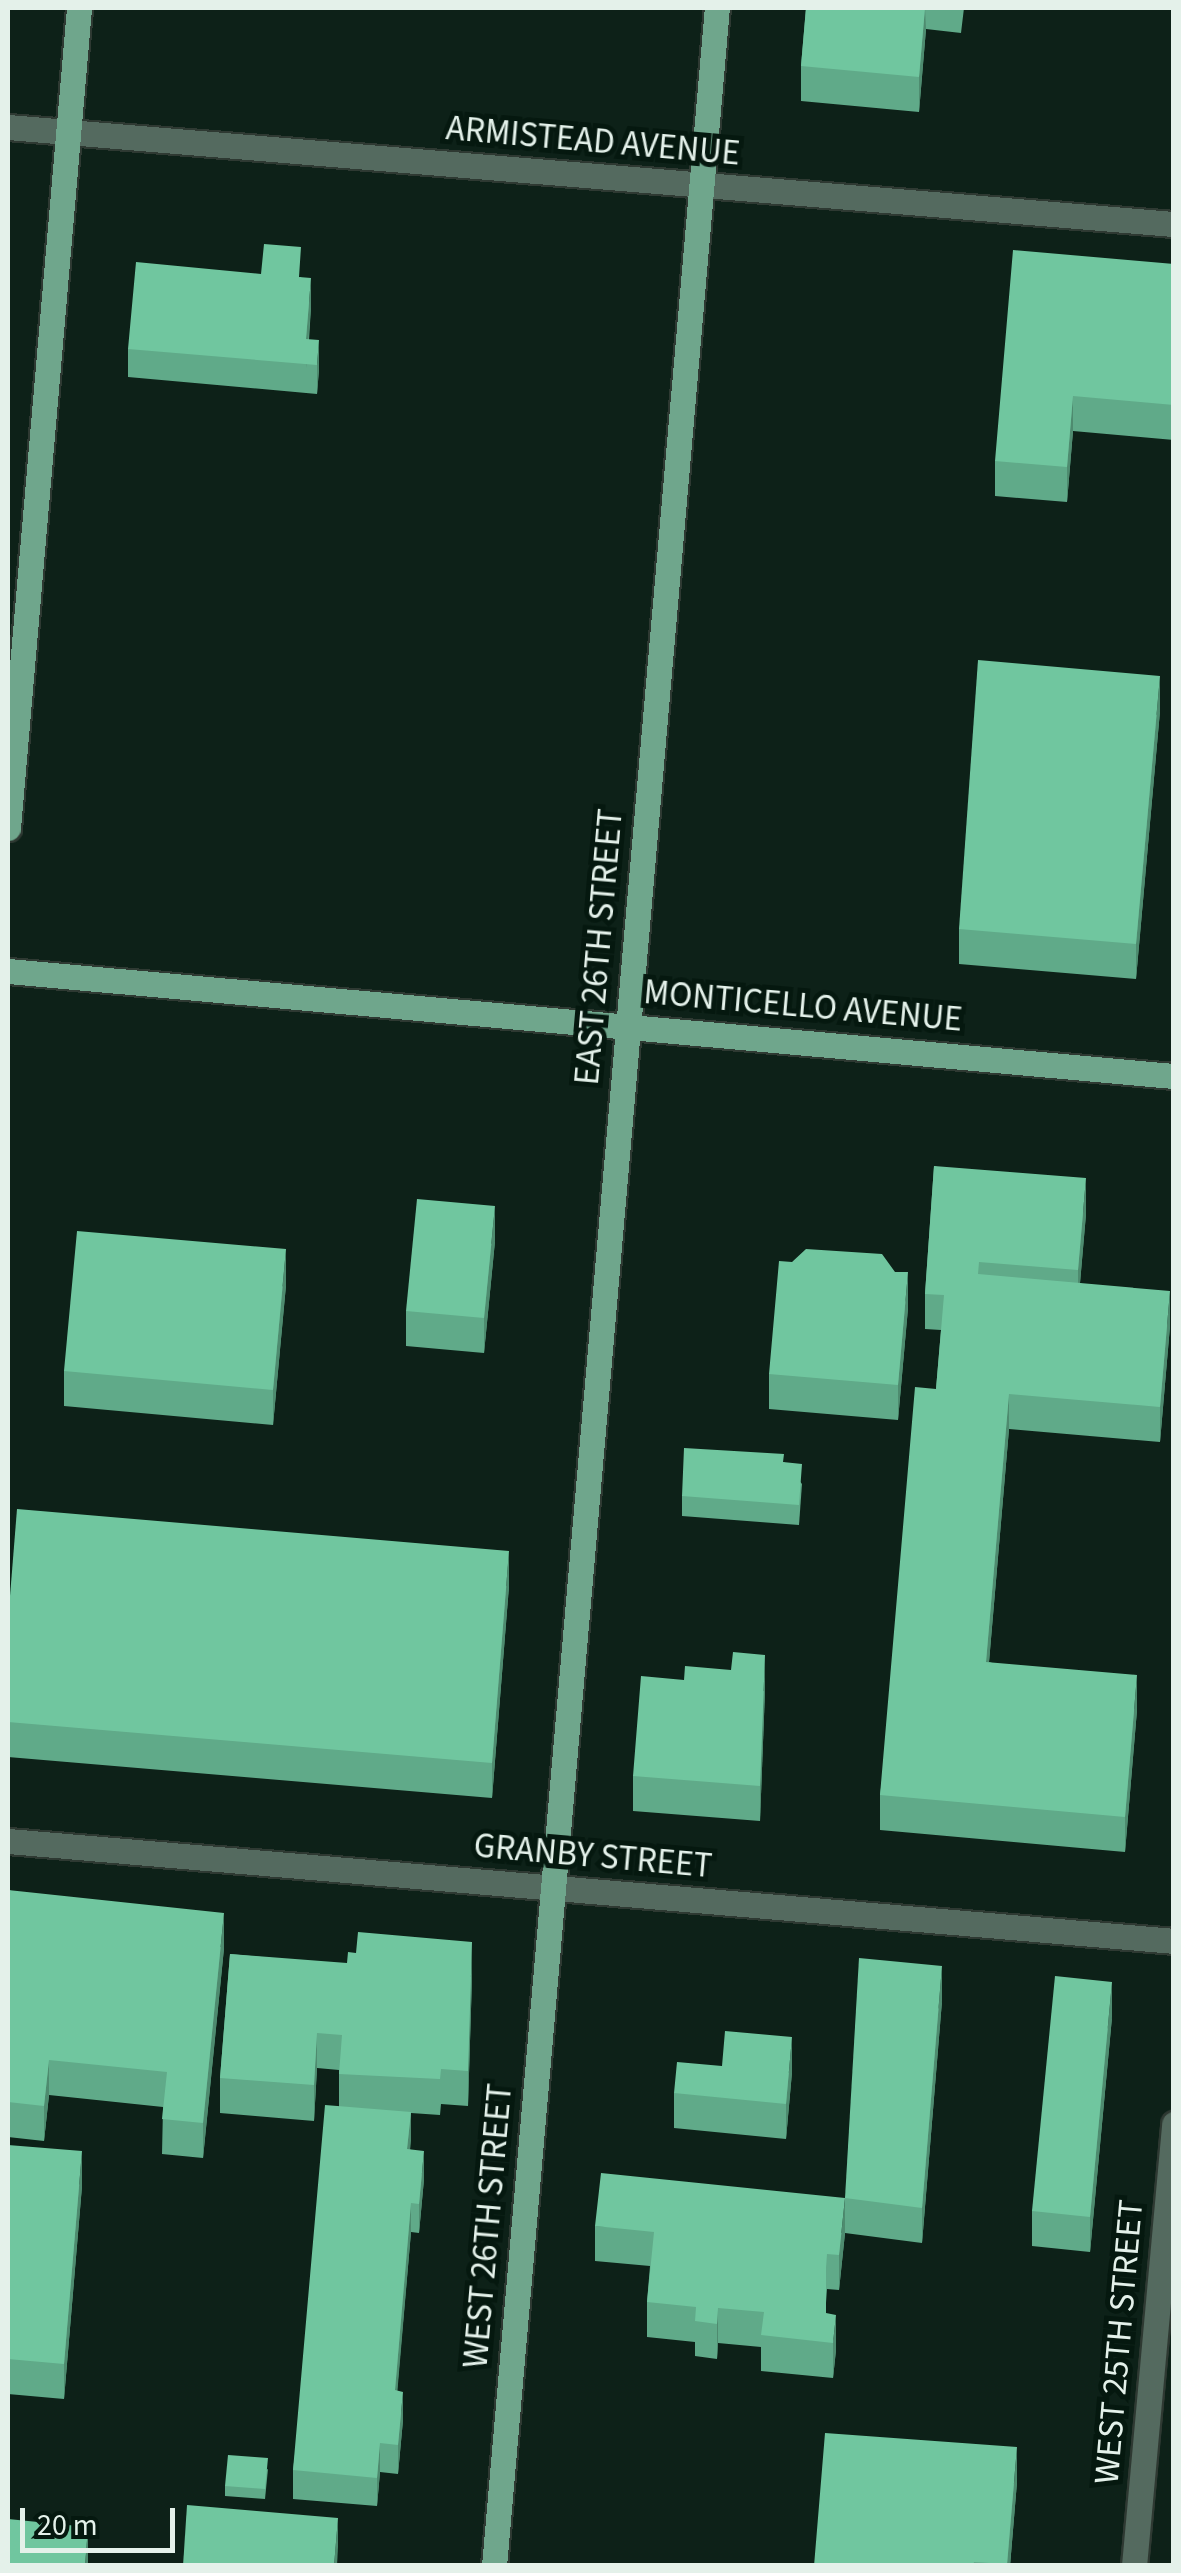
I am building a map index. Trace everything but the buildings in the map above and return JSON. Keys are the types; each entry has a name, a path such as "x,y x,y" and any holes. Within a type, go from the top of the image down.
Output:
{"main road":[{"path":"8,828 79,8"},
{"name":"EAST 26TH STREET","path":"552,1892 717,8"},
{"name":"MONTICELLO AVENUE","path":"8,971 1174,1076"},
{"name":"WEST 26TH STREET","path":"494,2566 552,1892"}],"street":[{"name":"ARMISTEAD AVENUE","path":"8,126 1174,224"},
{"name":"GRANBY STREET","path":"8,1840 552,1892 1174,1941"},
{"name":"WEST 25TH STREET","path":"1134,2566 1174,2124"}]}
